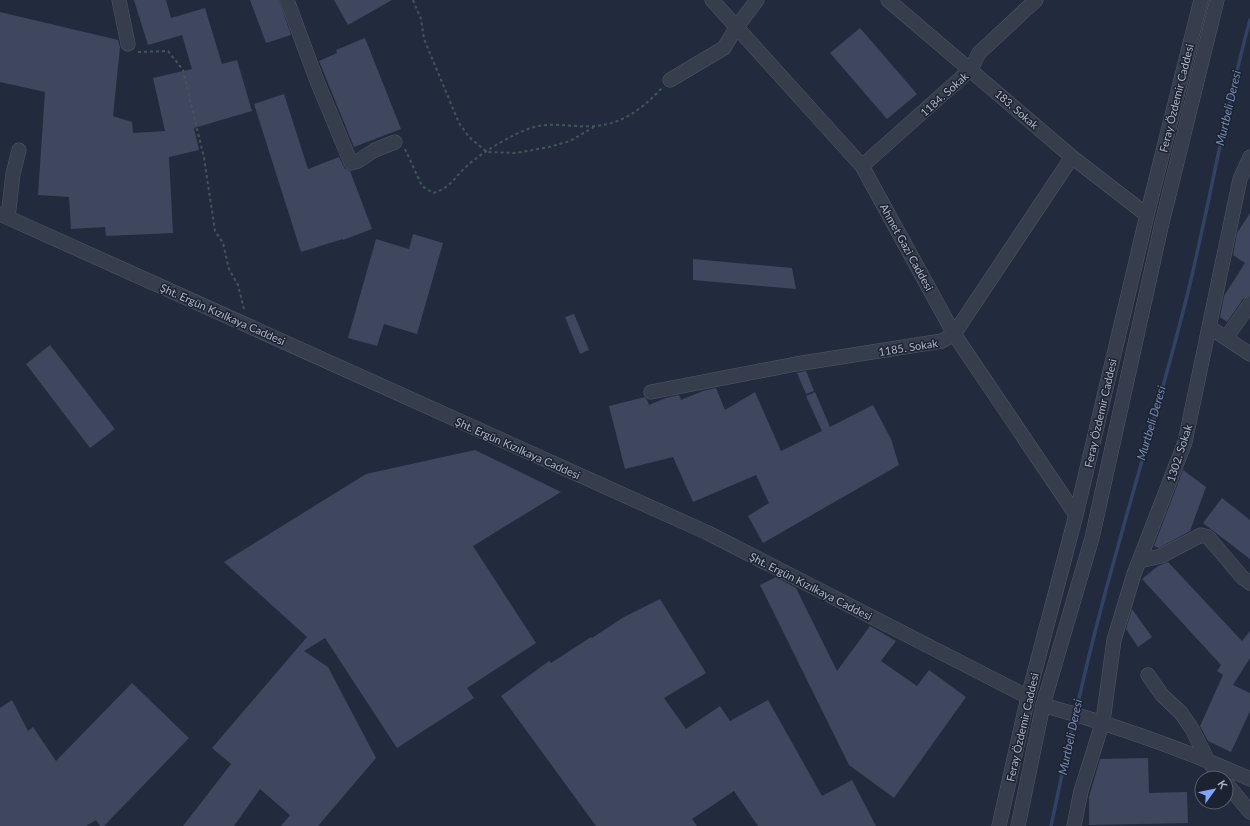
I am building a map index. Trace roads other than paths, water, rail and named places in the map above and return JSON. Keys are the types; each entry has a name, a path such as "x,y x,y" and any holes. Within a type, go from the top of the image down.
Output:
{"street":[{"path":"119,0 128,44"},
{"path":"287,0 317,81 351,163 358,161 376,150 395,142"},
{"name":"Ahmet Gazi Caddesi","path":"712,0 862,166 954,334 1076,515"},
{"path":"670,80 724,48 736,28 757,0"},
{"name":"183. Sokak","path":"888,0 971,69 1072,157 1147,215"},
{"name":"1184. Sokak","path":"862,166 971,69 979,53 1036,0"},
{"path":"1018,826 1043,705 1092,538 1161,227 1215,4 1198,1"},
{"name":"Feray Özdemir Caddesi","path":"998,826 1028,698 1076,515 1198,1"},
{"path":"4,216 19,150"},
{"path":"954,334 1072,157"},
{"name":"1302. Sokak","path":"1074,826 1081,791 1103,722 1114,640 1139,561 1185,442 1240,179 1250,157"},
{"name":"Şht. Ergün Kızılkaya Caddesi","path":"4,216 708,533 1028,698"},
{"path":"1226,338 1250,304"},
{"path":"1209,326 1250,354"},
{"name":"1185. Sokak","path":"651,392 796,364 942,341 954,334"},
{"path":"1139,561 1161,556 1201,535 1208,538 1242,577 1250,583"},
{"path":"1148,675 1162,695 1181,714 1192,729 1207,759 1216,770"},
{"path":"1043,705 1103,722 1207,759 1250,779"},
{"path":"1234,793 1250,812"},
{"path":"1005,796 1023,804"}],"waterway":[{"name":"Murtbeli Deresi","path":"1076,712 1102,606 1188,292 1225,122 1250,20"},
{"name":"Murtbeli Deresi","path":"1051,826 1074,718"}]}
